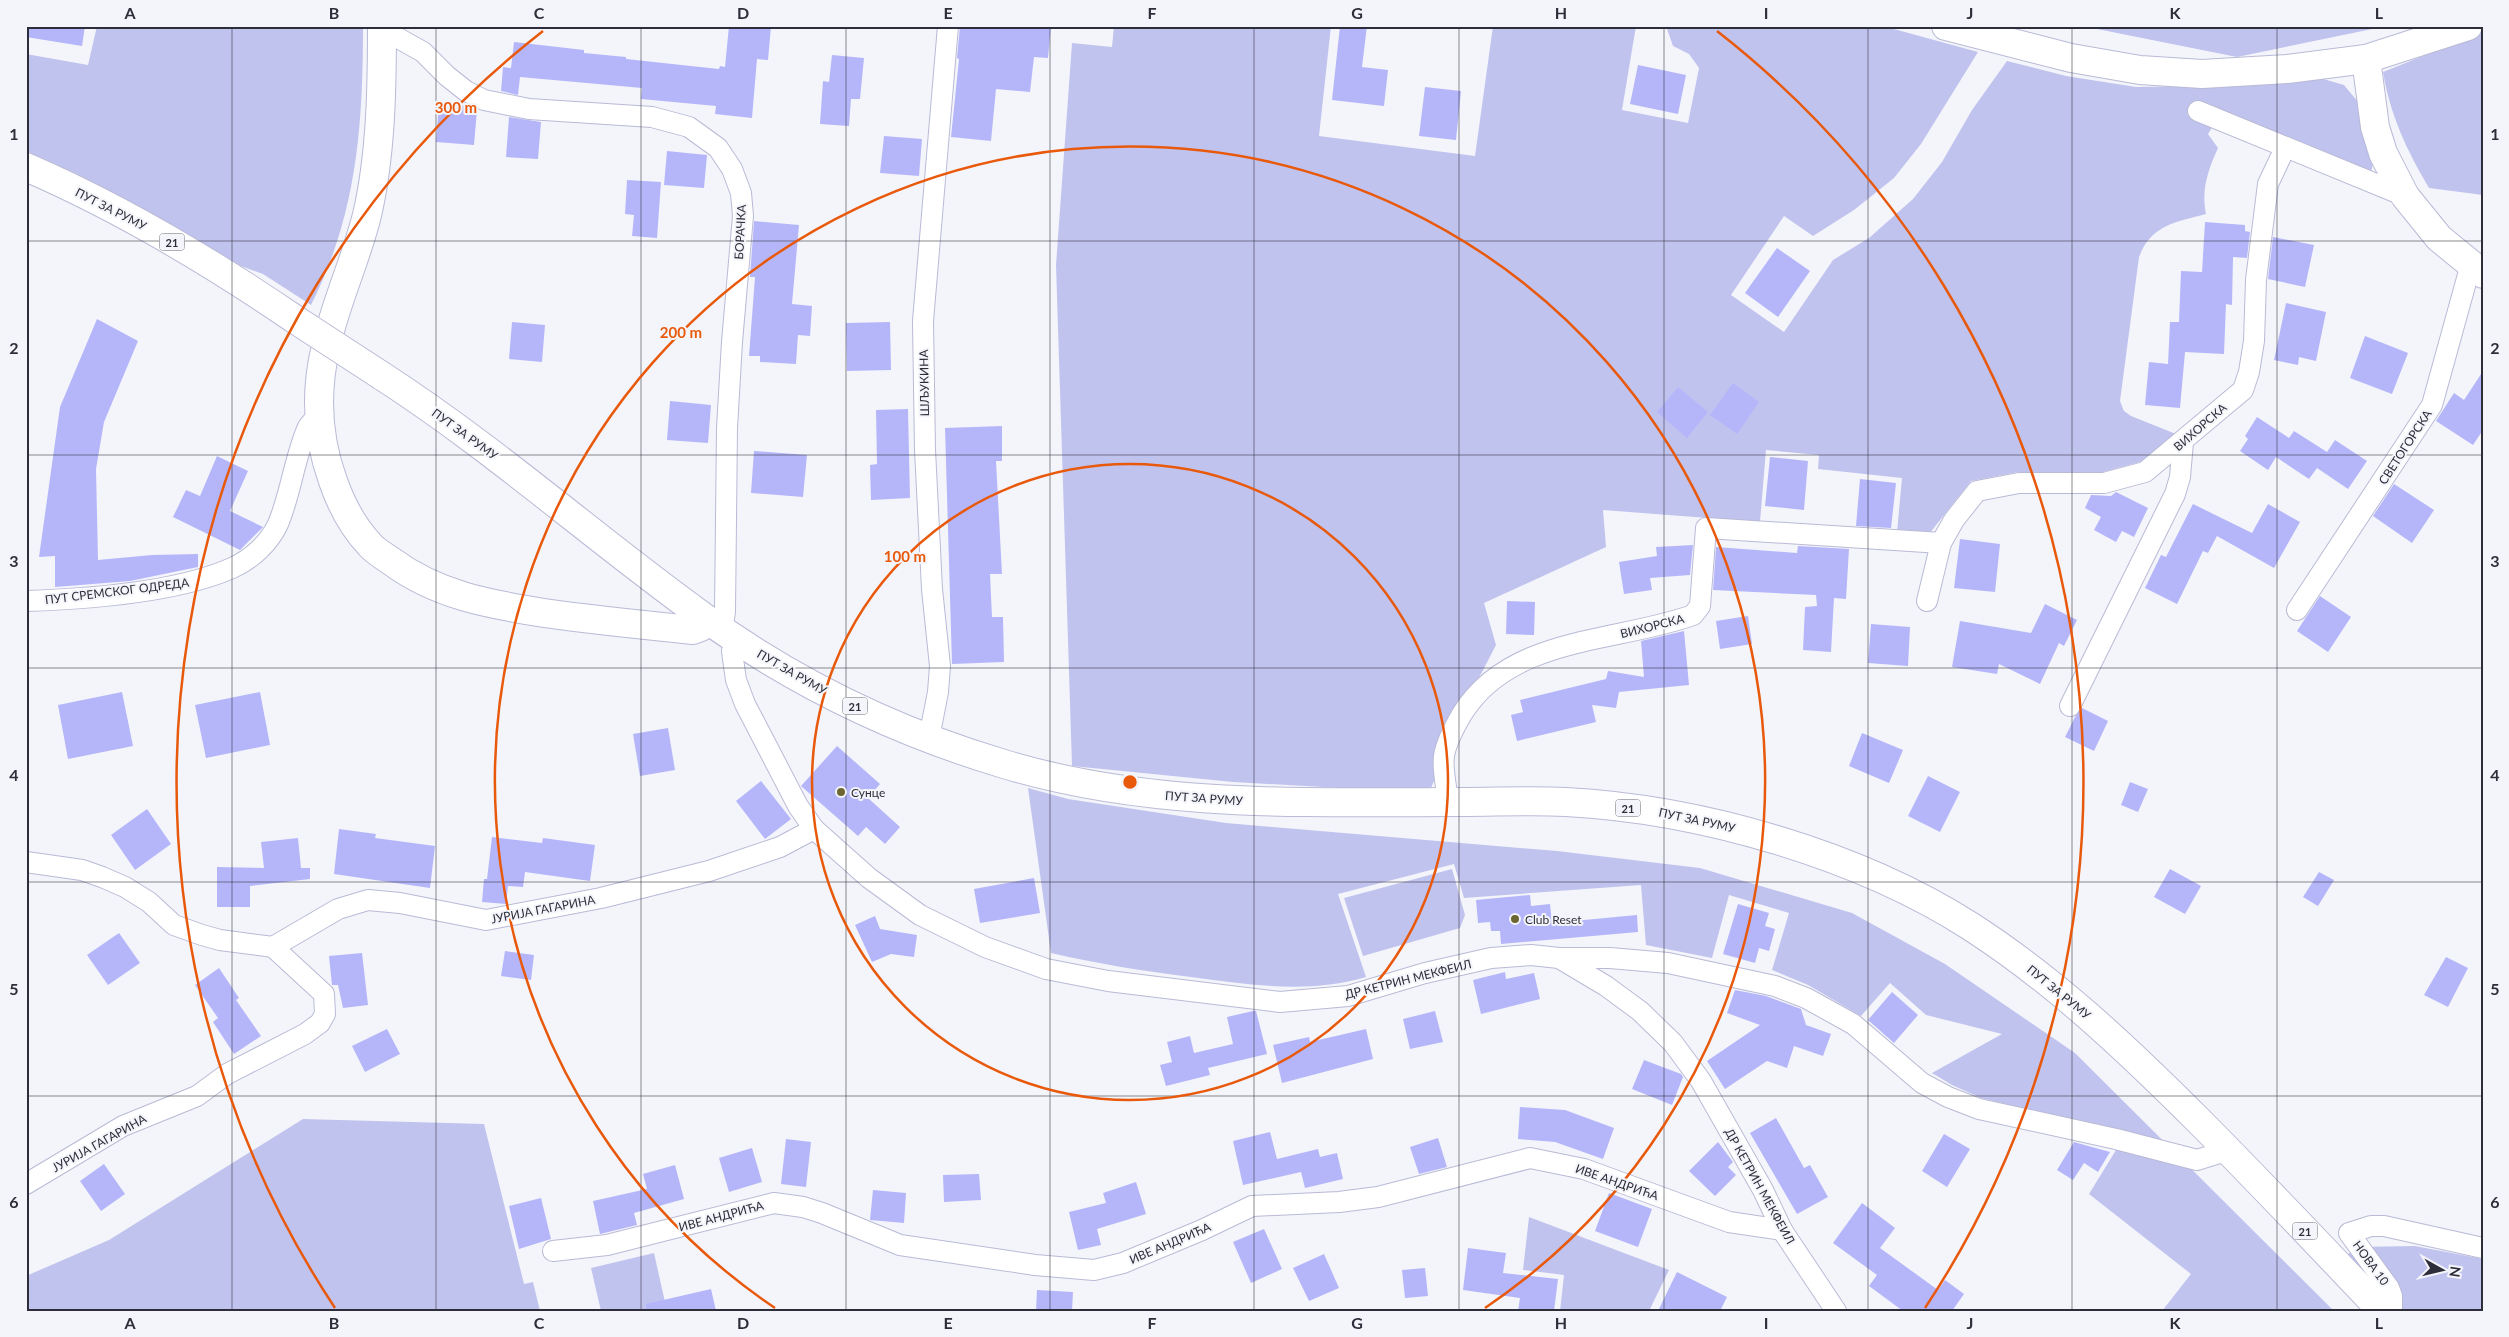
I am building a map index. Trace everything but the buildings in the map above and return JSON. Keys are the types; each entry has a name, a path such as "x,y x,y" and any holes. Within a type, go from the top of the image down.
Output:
{"main road":[{"path":"1946,26 2071,58 2140,70 2202,74 2287,69 2366,59 2468,26"},
{"path":"382,28 374,179 363,229 326,346 318,392 319,415 326,462 340,500 371,546 409,574 438,589 495,606 591,620 693,630 701,627 722,630"},
{"path":"2366,59 2375,127 2383,153 2405,196 2438,238 2477,269"},
{"name":"ПУТ ЗА РУМУ","path":"26,167 149,228 253,290 495,454 564,512 722,630 783,669 837,698 928,738 1002,764 1069,782 1123,791 1243,800 1564,802 1630,808 1688,817 1736,828 1792,846 1851,867 1913,895 1969,926 2051,985 2111,1035 2228,1150 2382,1311"}],"street":[{"name":"ШЉУКИНА","path":"928,738 938,692 940,666 932,589 925,450 923,321 948,26"},
{"name":"БОРАЧКА","path":"382,28 423,52 447,76 466,91 484,100 529,109 652,117 689,127 718,148 732,169 741,194 743,216 732,334 727,428 725,617 722,630 732,651 736,680 745,704 798,806 814,829"},
{"path":"2198,111 2284,148 2405,196"},
{"name":"ВИХОРСКА","path":"1927,601 1941,543 1954,520 1977,491 2018,483 2104,483 2145,472 2243,390 2250,372 2264,209 2268,184 2284,148"},
{"name":"СВЕТОГОРСКА","path":"2297,610 2432,405 2477,269"},
{"name":"ПУТ СРЕМСКОГ ОДРЕДА","path":"26,601 153,589 199,580 234,567 262,548 277,525 307,427 319,415"},
{"path":"2070,706 2175,494 2180,477 2183,442"},
{"name":"ВИХОРСКА","path":"1448,802 1444,756 1455,725 1479,691 1498,675 1533,655 1693,615 1700,606 1706,528 1941,543"},
{"name":"ЈУРИЈА ГАГАРИНА","path":"26,1184 123,1126 197,1096 227,1074 305,1034 320,1023 325,1014 324,994 273,947 338,909 368,900 400,903 486,920 601,898 709,871 780,847 814,829"},
{"name":"ДР КЕТРИН МЕКФЕИЛ","path":"814,829 869,878 920,915 985,947 1046,969 1108,981 1280,1002 1348,996 1425,973 1491,958 1531,954 1559,958 1606,986 1640,1011 1673,1043 1700,1081 1728,1128 1763,1190 1782,1230 1836,1311"},
{"path":"26,862 82,870 102,877 125,887 149,902 174,925 202,935 220,940 273,947"},
{"path":"1559,958 1610,958 1668,963 1775,986 1806,998 1853,1024 1922,1083 1948,1097 1979,1109 2116,1139 2196,1160 2228,1150"},
{"name":"ИВЕ АНДРИЋА","path":"553,1251 607,1245 774,1203 803,1207 822,1213 900,1245 1035,1266 1094,1270 1123,1263 1202,1230 1252,1206 1339,1202 1378,1197 1530,1158 1584,1169 1724,1220 1782,1230"},
{"name":"НОВА 10","path":"2392,1311 2392,1296 2389,1288 2349,1233 2371,1226 2384,1226 2483,1248"}],"shaded area":[{"path":"97,26 363,26 359,134 348,203 339,237 311,305 263,274 235,264 170,224 77,174 26,151 26,54 88,65"},
{"path":"1114,26 1331,26 1319,136 1475,156 1493,26 1636,26 1622,110 1688,123 1699,68 1689,54 1673,46 1666,26 1883,26 1978,52 1921,144 1894,178 1854,210 1813,236 1784,216 1731,295 1784,332 1833,260 1869,238 1913,199 1942,162 1972,110 2007,61 2066,76 2136,87 2202,86 2320,78 2344,85 2359,103 2374,160 2371,172 2219,116 2208,134 2218,148 2206,180 2204,197 2206,214 2166,226 2158,231 2144,246 2139,257 2120,401 2124,411 2131,416 2176,434 2140,462 2103,472 2018,472 1971,481 1929,534 1897,532 1902,478 1818,469 1819,455 1766,450 1760,522 1603,510 1606,547 1484,603 1496,645 1467,701 1429,793 1233,782 1072,766 1056,265 1072,43 1112,47"},
{"path":"2082,26 2387,26 2237,57"},
{"path":"2483,32 2483,195 2429,188 2400,132 2390,103 2383,72"},
{"path":"1028,788 1068,799 1226,823 1557,851 1700,868 1852,913 1945,964 2075,1053 2334,1311 2162,1311 2191,1274 2089,1194 2116,1150 2067,1119 1981,1098 1952,1085 1932,1073 2002,1034 1926,1015 1890,983 1861,1016 1808,985 1772,970 1789,913 1729,895 1712,958 1646,945 1641,885 1464,898 1454,864 1338,894 1366,977 1344,982 1301,987 1235,983 1121,967 1051,953"},
{"path":"1452,869 1465,915 1460,928 1363,956 1344,898"},
{"path":"303,1119 484,1124 524,1284 533,1282 540,1311 26,1311 26,1276 109,1240"},
{"path":"1529,1217 1669,1270 1649,1311 1560,1311 1564,1275 1523,1270"},
{"path":"2415,1246 2483,1259 2483,1311 2390,1311 2341,1261 2356,1247"},
{"path":"654,1253 667,1311 601,1311 591,1268"}],"place":[{"name":"Сунце","path":"841,792"},
{"name":"Club Reset","path":"1515,919"}]}
